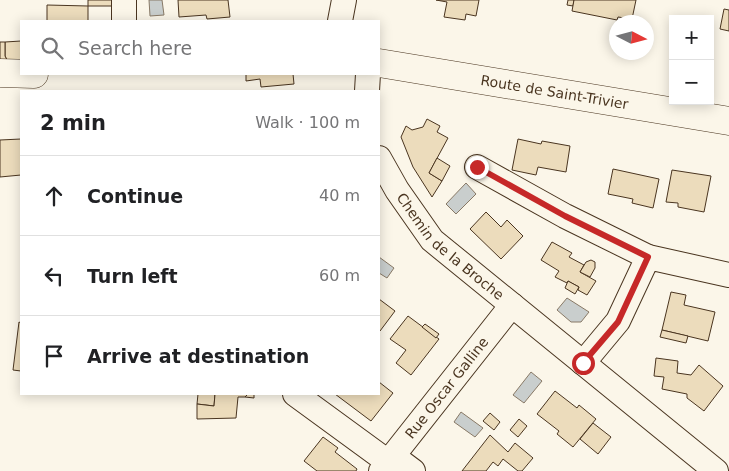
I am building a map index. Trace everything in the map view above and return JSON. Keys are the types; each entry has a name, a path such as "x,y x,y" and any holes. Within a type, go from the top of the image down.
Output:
{"main road":[{"name":"Route de Saint-Trivier","path":"380,63 729,121"},
{"path":"0,73 20,74"}],"street":[{"path":"124,0 124,20"},
{"path":"340,20 344,0"},
{"path":"368,75 368,90"},
{"name":"Chemin de la Broche","path":"380,160 397,190 432,240 716,471"},
{"path":"477,167 565,216 648,257 729,275"},
{"path":"583,363 618,322 648,257"},
{"name":"Rue Oscar Galline","path":"388,463 512,305"},
{"path":"297,395 388,463 413,471"}],"shaded area":[{"path":"149,0 162,0 164,15 150,16"},
{"path":"466,183 476,194 456,214 446,204"},
{"path":"380,258 394,268 387,278 380,274"},
{"path":"567,298 589,312 581,322 571,322 557,310"},
{"path":"531,372 542,381 524,403 513,395"},
{"path":"461,412 483,428 475,437 454,422"}],"building":[{"path":"88,0 112,0 112,6 88,6"},
{"path":"178,0 228,0 230,17 207,19 206,15 179,17"},
{"path":"436,0 479,0 476,16 466,14 465,20 444,17 447,2"},
{"path":"568,0 574,0 573,6 567,5"},
{"path":"574,0 636,0 633,15 609,15 609,18 572,11"},
{"path":"47,5 88,6 88,20 47,20"},
{"path":"724,9 729,10 729,31 720,29"},
{"path":"20,41 20,60 7,60 5,56 5,42"},
{"path":"0,42 5,42 5,56 7,60 0,60"},
{"path":"246,75 293,75 294,84 261,87 260,79 246,81"},
{"path":"427,119 440,126 437,132 448,138 429,173 442,181 432,197 413,167 401,137 406,126 412,130 423,127"},
{"path":"20,139 20,175 0,177 0,140"},
{"path":"518,139 541,144 542,141 570,146 566,172 538,167 536,175 512,170"},
{"path":"437,158 450,166 442,181 429,173"},
{"path":"613,169 659,179 653,208 632,203 633,199 608,194"},
{"path":"672,170 711,176 704,212 678,207 678,203 666,202"},
{"path":"486,212 501,227 507,220 523,236 501,259 470,229"},
{"path":"552,242 572,253 569,257 584,265 580,272 596,281 587,295 578,290 579,287 555,277 559,271 541,260"},
{"path":"591,260 595,262 595,268 590,277 580,272 586,262"},
{"path":"568,281 579,287 575,294 565,288"},
{"path":"671,292 686,295 684,305 715,312 708,341 662,330"},
{"path":"380,300 395,311 380,331"},
{"path":"408,316 439,339 411,375 396,363 406,350 390,339"},
{"path":"19,322 20,371 13,370"},
{"path":"425,324 439,334 436,338 422,327"},
{"path":"662,330 688,336 686,343 660,337"},
{"path":"656,358 678,361 677,373 691,375 699,365 723,386 704,411 687,398 687,394 662,389 664,377 654,376"},
{"path":"380,383 393,393 371,421 336,395 380,395"},
{"path":"555,391 577,408 579,405 596,419 573,447 557,434 559,431 537,414"},
{"path":"198,395 215,395 214,406 197,404"},
{"path":"215,395 247,395 245,397 238,397 236,418 197,419 197,404 214,406"},
{"path":"247,395 254,395 254,398 245,397"},
{"path":"490,413 500,422 494,430 483,421"},
{"path":"519,419 527,426 518,437 510,430"},
{"path":"593,423 611,437 598,454 580,439"},
{"path":"490,435 508,452 515,443 533,458 522,471 518,471 503,459 498,466 493,462 486,471 462,471"},
{"path":"323,437 338,448 335,452 357,469 356,471 317,471 304,461"}],"route":[{"path":"477,167 565,216 648,257 618,322 583,363"}]}
